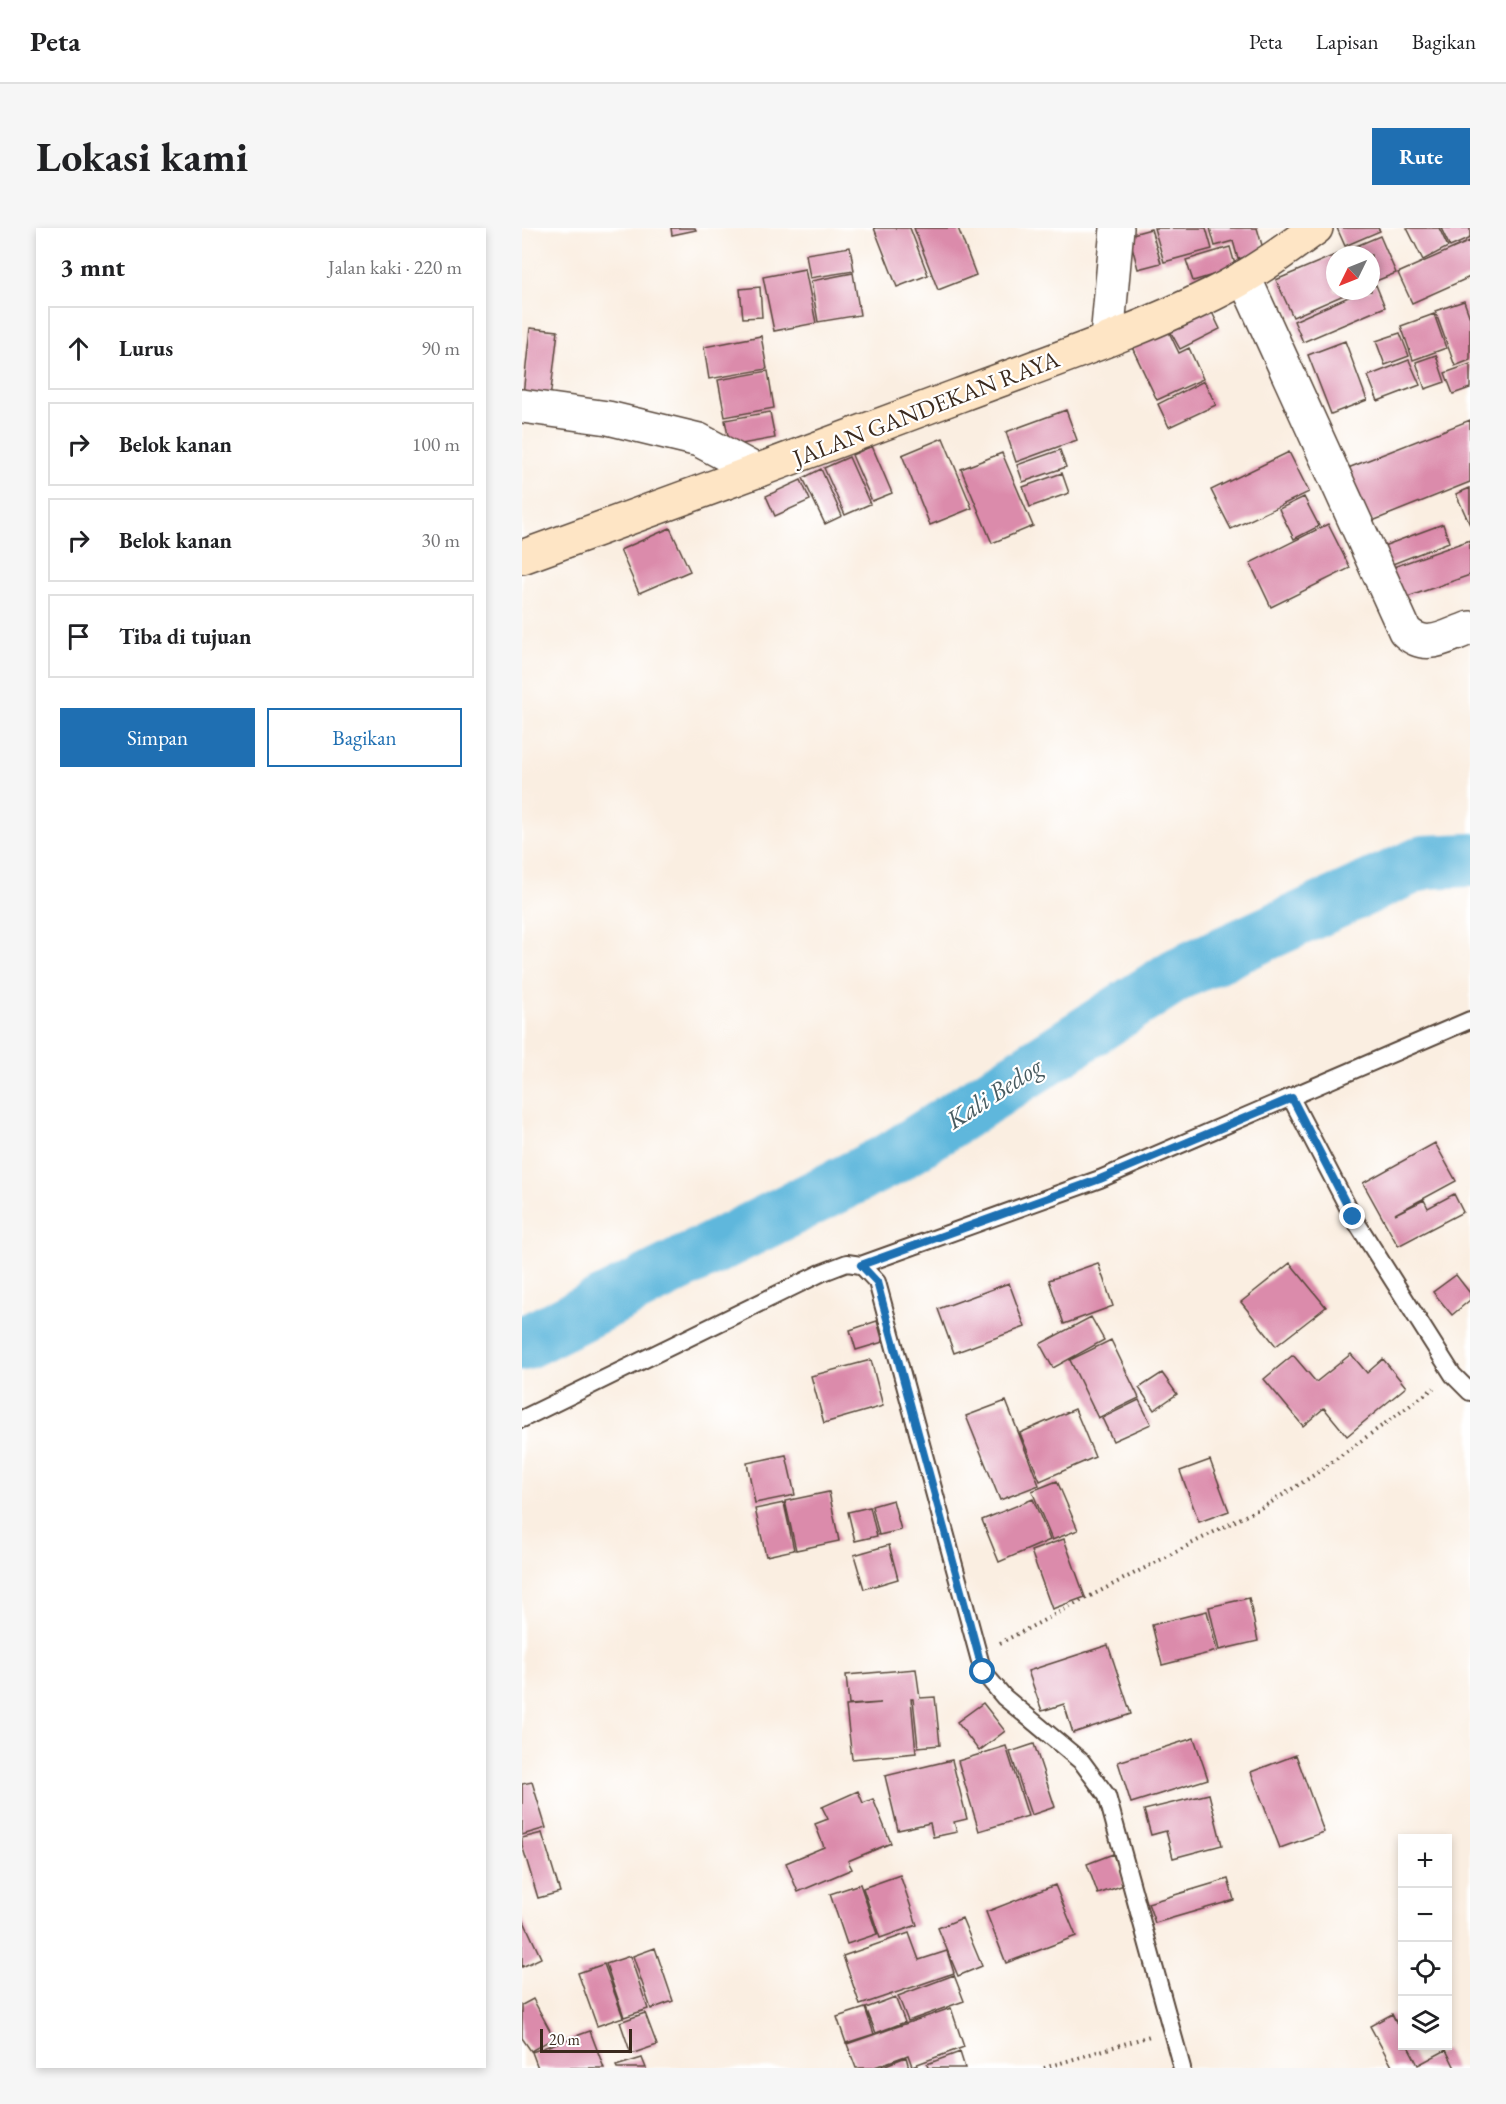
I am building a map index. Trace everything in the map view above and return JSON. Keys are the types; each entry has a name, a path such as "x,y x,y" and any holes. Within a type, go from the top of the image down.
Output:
{"street":[{"path":"1107,339 1117,228"},
{"name":"JALAN GANDEKAN RAYA","path":"522,557 758,471 1181,309 1244,278 1316,228"},
{"path":"1244,278 1405,631 1412,638 1427,643 1470,628"},
{"path":"522,406 608,418 699,440 758,471"}],"lane":[{"path":"522,1419 820,1273 848,1263 861,1265 1100,1179 1470,1020"},
{"path":"1292,1098 1353,1217 1453,1375 1470,1392"},
{"path":"861,1265 877,1282 983,1672 1004,1697 1082,1762 1107,1796 1182,2068"}],"path":[{"path":"978,1655 1270,1503 1314,1475 1359,1440 1453,1375"},
{"path":"1044,2068 1171,2030"}],"building":[{"path":"671,228 695,228 696,230 672,235"},
{"path":"874,228 910,228 928,275 897,287"},
{"path":"914,228 958,228 976,275 938,290"},
{"path":"1154,228 1206,228 1212,249 1164,262"},
{"path":"1210,228 1257,228 1264,252 1238,259 1233,241 1215,246"},
{"path":"1337,228 1378,228 1380,231 1345,246"},
{"path":"1407,228 1439,228 1448,247 1423,260"},
{"path":"1441,228 1470,228 1470,238 1450,247"},
{"path":"1151,229 1161,263 1138,269 1129,235"},
{"path":"1380,236 1396,273 1380,279 1380,246 1356,246"},
{"path":"1470,241 1470,277 1412,303 1398,273"},
{"path":"850,247 854,271 810,278 806,254"},
{"path":"1230,247 1236,268 1193,281 1186,260"},
{"path":"1326,259 1326,300 1332,300 1293,317 1276,280"},
{"path":"805,269 816,323 774,331 763,277"},
{"path":"853,273 860,315 818,322 811,281"},
{"path":"760,287 762,317 743,318 740,289"},
{"path":"1380,295 1385,307 1303,342 1294,321 1342,300 1380,300"},
{"path":"1464,301 1470,318 1470,360 1455,366 1435,311"},
{"path":"1209,306 1220,329 1180,349 1168,327"},
{"path":"1434,314 1446,348 1413,360 1401,326"},
{"path":"1166,326 1179,353 1189,348 1203,379 1157,400 1130,343"},
{"path":"530,328 558,331 550,399 523,395"},
{"path":"1400,333 1409,356 1385,365 1376,341"},
{"path":"761,336 767,369 709,379 704,347"},
{"path":"1345,341 1367,400 1331,414 1308,355"},
{"path":"1436,355 1445,382 1425,389 1416,362"},
{"path":"1409,360 1420,385 1378,401 1368,376"},
{"path":"1470,364 1470,388 1453,394 1445,373"},
{"path":"768,371 774,408 725,417 718,380"},
{"path":"1204,381 1216,405 1169,427 1158,404"},
{"path":"1066,410 1077,440 1016,462 1006,432"},
{"path":"770,412 775,438 730,446 725,420"},
{"path":"1470,420 1470,482 1365,524 1343,470"},
{"path":"943,438 972,508 930,525 902,455"},
{"path":"872,446 892,493 872,501 852,455"},
{"path":"1060,450 1066,467 1023,482 1017,465"},
{"path":"1289,452 1309,492 1231,529 1211,490"},
{"path":"1002,453 1033,526 992,543 961,469"},
{"path":"849,457 870,504 845,515 824,468"},
{"path":"821,469 842,516 825,524 803,478"},
{"path":"1062,473 1069,493 1030,507 1023,487"},
{"path":"801,480 810,500 775,516 766,496"},
{"path":"1470,488 1470,525 1456,494"},
{"path":"1304,497 1319,526 1294,539 1279,509"},
{"path":"1328,524 1350,568 1271,607 1250,563"},
{"path":"1443,524 1449,542 1385,567 1378,548"},
{"path":"670,528 690,571 639,593 620,550"},
{"path":"1470,540 1470,575 1396,601 1385,570"},
{"path":"1435,1143 1456,1181 1395,1214 1424,1200 1428,1208 1454,1194 1463,1212 1398,1246 1363,1183"},
{"path":"1098,1263 1113,1306 1064,1324 1049,1280"},
{"path":"1290,1263 1326,1307 1276,1346 1241,1302"},
{"path":"1456,1275 1470,1293 1470,1300 1452,1315 1433,1292"},
{"path":"1009,1283 1025,1327 954,1353 938,1309"},
{"path":"1091,1317 1104,1340 1053,1368 1040,1344"},
{"path":"877,1321 883,1342 856,1350 850,1330"},
{"path":"1111,1340 1139,1398 1098,1418 1070,1360"},
{"path":"1351,1354 1367,1373 1383,1359 1406,1387 1347,1436 1324,1408 1303,1426 1264,1379 1293,1355 1316,1382"},
{"path":"871,1360 883,1406 824,1423 811,1376"},
{"path":"1162,1373 1177,1394 1154,1410 1139,1388"},
{"path":"1139,1400 1151,1424 1113,1441 1102,1418"},
{"path":"1006,1401 1039,1485 1000,1500 966,1416"},
{"path":"1075,1409 1095,1457 1040,1481 1020,1433"},
{"path":"786,1455 795,1495 755,1503 747,1463"},
{"path":"1210,1460 1229,1511 1199,1522 1180,1471"},
{"path":"1057,1481 1078,1530 1052,1540 1032,1491"},
{"path":"829,1492 839,1541 796,1550 785,1501"},
{"path":"1033,1499 1050,1540 999,1562 982,1520"},
{"path":"893,1500 901,1530 879,1535 872,1506"},
{"path":"784,1503 794,1550 766,1556 755,1509"},
{"path":"870,1507 877,1536 855,1541 848,1512"},
{"path":"1064,1539 1085,1597 1052,1609 1031,1551"},
{"path":"889,1545 898,1579 864,1589 854,1555"},
{"path":"1249,1598 1258,1641 1219,1650 1209,1607"},
{"path":"1207,1611 1217,1651 1162,1665 1152,1625"},
{"path":"1108,1645 1131,1714 1073,1733 1064,1704 1042,1711 1028,1671"},
{"path":"916,1669 920,1698 935,1697 940,1745 918,1747 913,1699 911,1699 916,1753 852,1759 846,1706 881,1703 849,1705 846,1675"},
{"path":"983,1703 1005,1731 979,1751 957,1722"},
{"path":"1194,1738 1208,1779 1131,1803 1118,1762"},
{"path":"1034,1744 1055,1807 1031,1815 1010,1752"},
{"path":"1006,1746 1028,1816 979,1831 958,1761"},
{"path":"1296,1755 1324,1832 1280,1848 1251,1772"},
{"path":"952,1760 967,1819 954,1822 957,1832 933,1837 930,1823 898,1830 885,1776"},
{"path":"532,1782 546,1828 522,1835 522,1784"},
{"path":"858,1791 863,1803 873,1799 891,1843 848,1861 852,1869 798,1892 786,1863 824,1847 815,1824 828,1819 822,1807"},
{"path":"1209,1794 1222,1845 1173,1858 1166,1831 1151,1835 1144,1810"},
{"path":"542,1833 560,1892 538,1898 522,1845 522,1838"},
{"path":"1113,1854 1124,1885 1098,1894 1087,1864"},
{"path":"900,1875 917,1925 880,1938 863,1888"},
{"path":"1228,1879 1234,1900 1155,1923 1148,1903"},
{"path":"860,1884 877,1934 847,1944 830,1894"},
{"path":"1055,1885 1076,1936 1006,1963 986,1912"},
{"path":"522,1917 541,1958 522,1967"},
{"path":"962,1918 982,1966 958,1976 938,1928"},
{"path":"909,1933 919,1960 947,1951 954,1973 860,2005 843,1956"},
{"path":"655,1948 673,2001 651,2009 633,1956"},
{"path":"630,1956 648,2009 624,2017 606,1964"},
{"path":"604,1964 623,2017 597,2026 578,1973"},
{"path":"954,1975 964,2001 908,2021 898,1996"},
{"path":"895,1997 905,2022 876,2033 866,2008"},
{"path":"533,1999 554,2038 531,2051 522,2038 522,2005"},
{"path":"865,2008 874,2034 846,2043 837,2017"},
{"path":"951,2008 964,2047 912,2066 908,2055 872,2068 856,2068 847,2044"},
{"path":"645,2013 657,2045 631,2054 620,2022"},
{"path":"1392,2014 1398,2026 1398,2050 1410,2050 1418,2065 1446,2050 1455,2068 1393,2068 1370,2026"},
{"path":"590,2031 604,2068 538,2068 532,2052"},
{"path":"960,2052 965,2068 928,2068 927,2064"},
{"path":"906,2057 909,2068 878,2068"},
{"path":"642,2058 646,2068 617,2068 616,2066"}],"waterway":[{"name":"Kali Bedog","path":"522,1344 891,1159 1178,974 1424,862 1470,860"}],"route":[{"path":"983,1672 877,1282 861,1265 1100,1179 1292,1098 1353,1217"}]}
